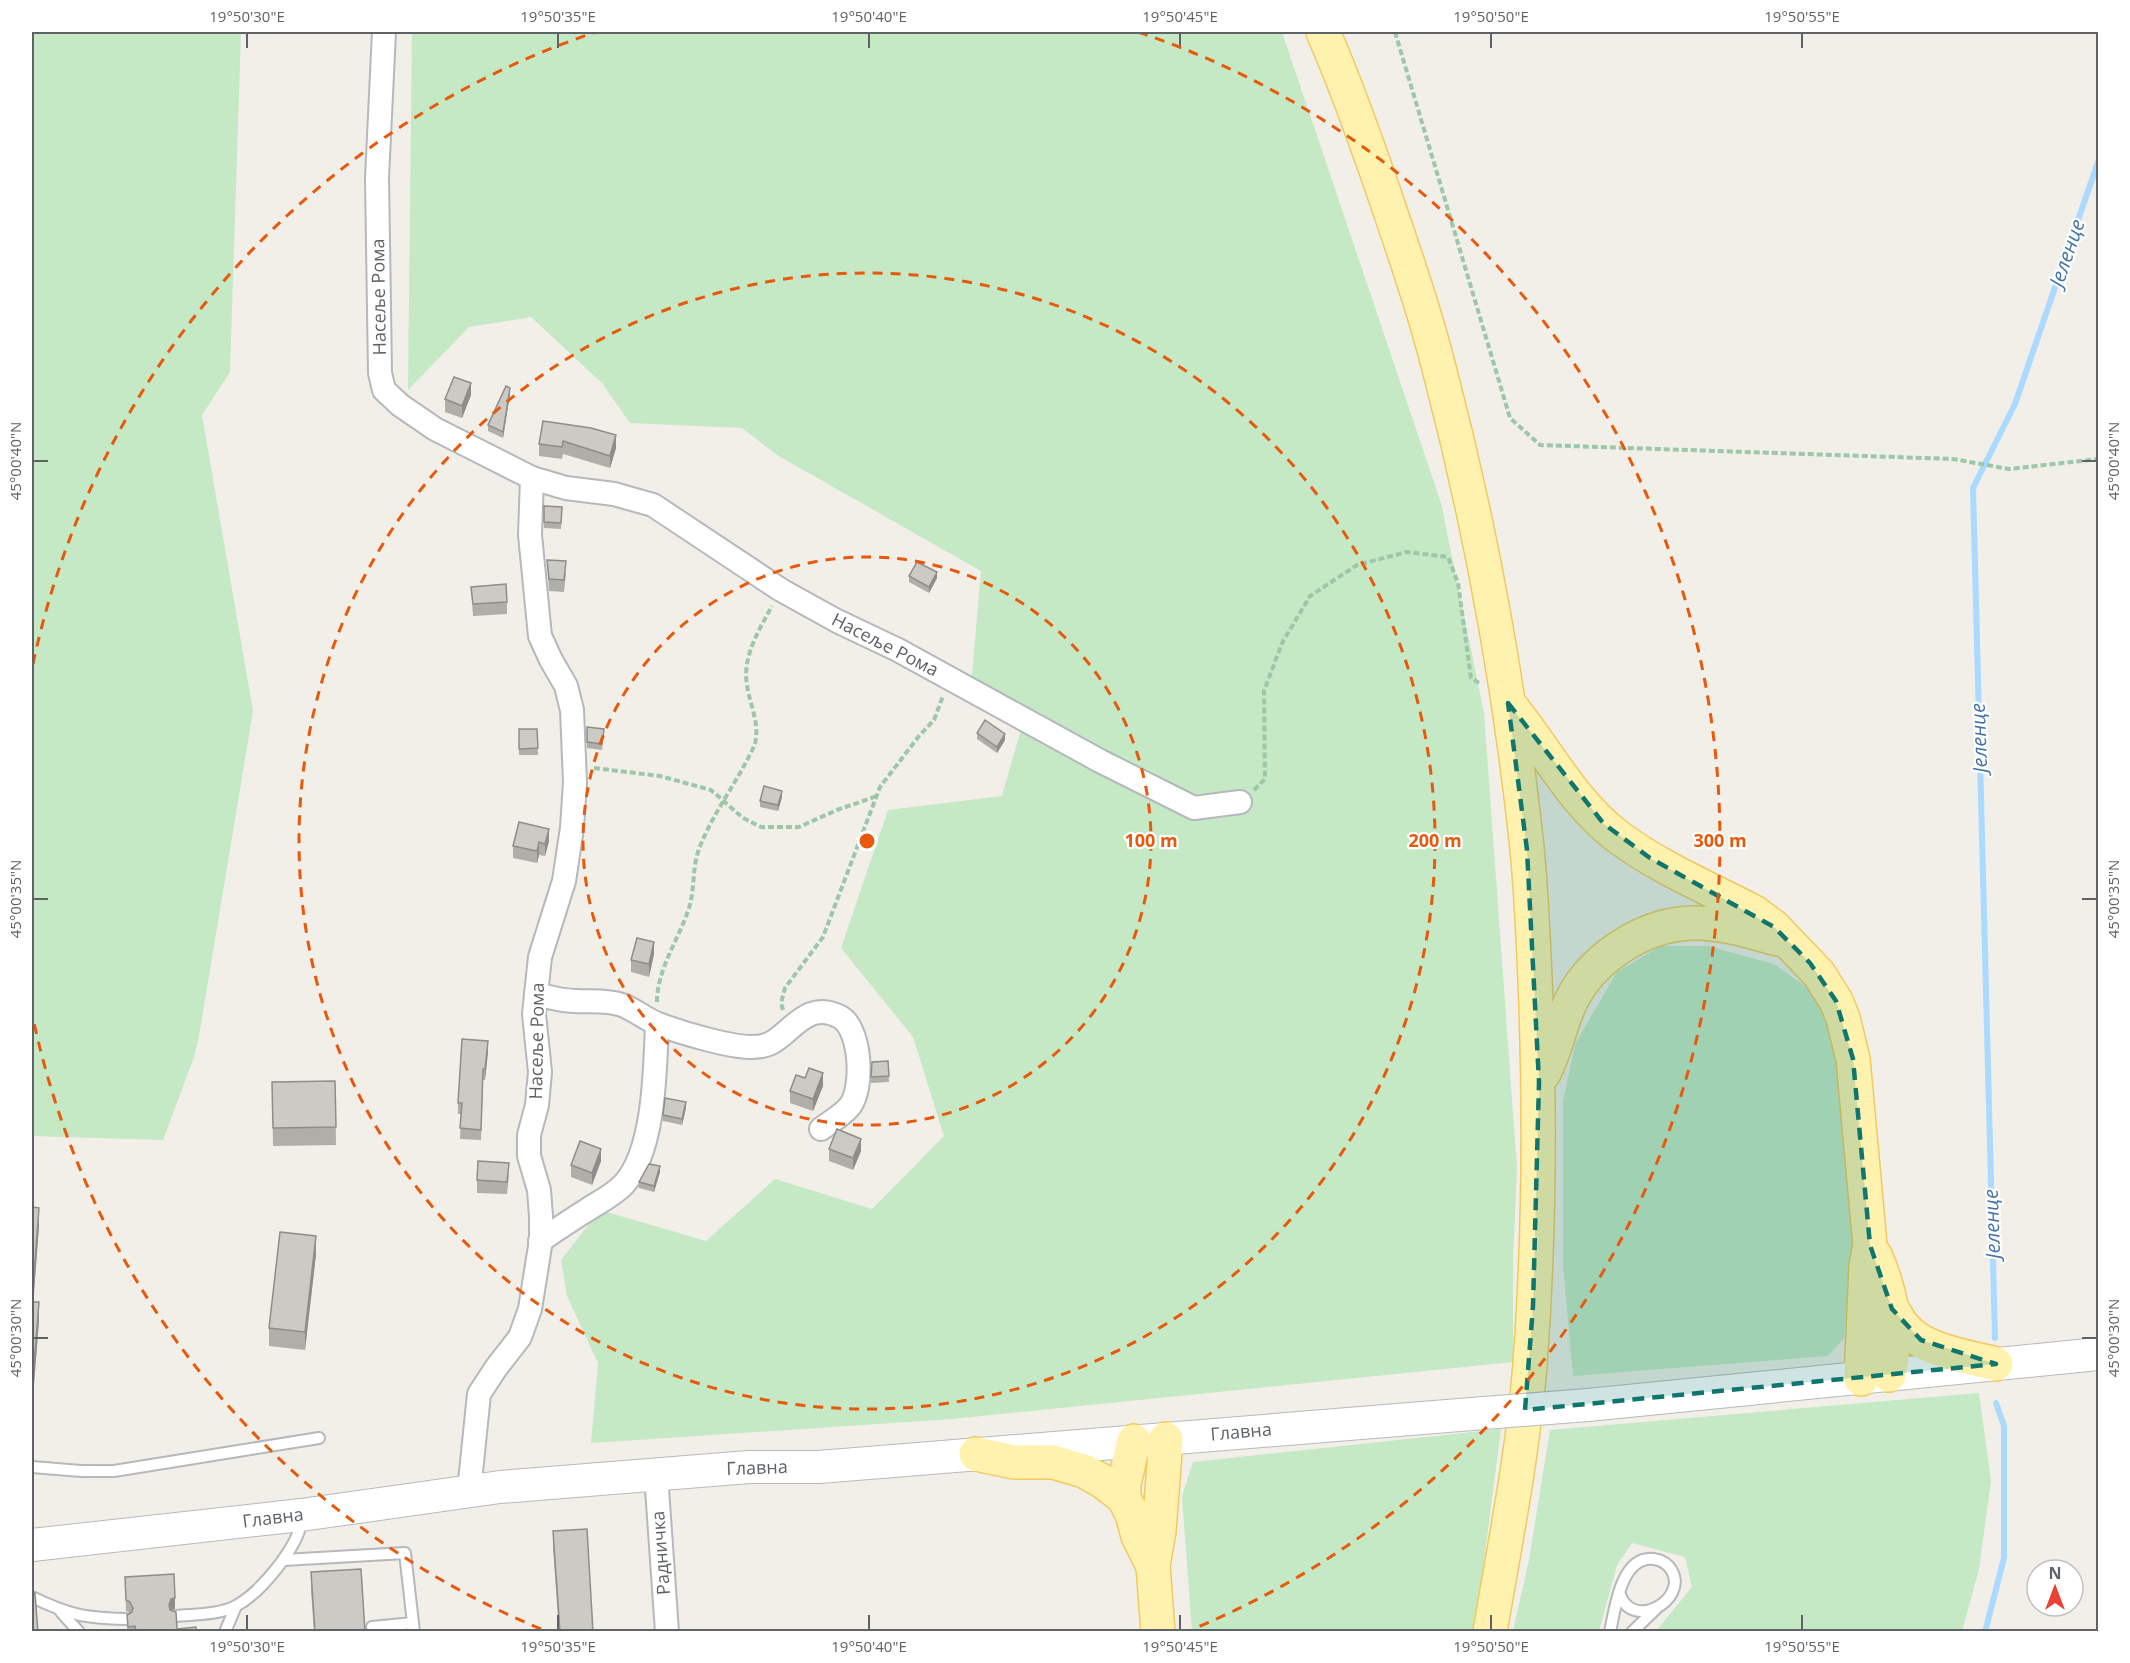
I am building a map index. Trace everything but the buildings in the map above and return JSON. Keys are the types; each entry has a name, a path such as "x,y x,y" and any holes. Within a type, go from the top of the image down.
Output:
{"main road":[{"path":"1323,32 1362,129 1440,369 1478,531 1508,703 1527,850 1534,966 1540,1148 1530,1367 1521,1446 1490,1632"},
{"path":"1508,703 1577,796 1617,836 1650,858 1754,912 1774,927 1810,963 1836,1000 1847,1033 1857,1090 1870,1245 1866,1266 1875,1377"},
{"path":"1539,1082 1550,1061 1568,1008 1575,995 1601,963 1636,938 1663,927 1692,923 1744,929 1787,942"},
{"path":"1870,1245 1880,1266 1892,1309 1894,1343 1875,1377"},
{"path":"1892,1309 1903,1326 1921,1340 1949,1351 1996,1364"},
{"name":"Главна","path":"32,1545 301,1515 469,1491 748,1467 819,1467 1588,1405 2098,1354"},
{"path":"1158,1632 1153,1566 1159,1538 1166,1439"},
{"path":"1124,1498 1124,1484 1134,1441"},
{"path":"976,1454 1014,1462 1053,1462 1073,1467 1102,1481 1124,1498 1132,1514 1138,1536 1153,1566"}],"street":[{"name":"Насеље Рома","path":"384,32 377,178 380,373 384,390 400,405 435,429 532,478 566,488 614,494 653,505 781,590 837,621 897,650 1101,762 1194,808 1240,802"},
{"name":"Насеље Рома","path":"469,1491 479,1394 520,1337 530,1309 540,1240 541,1216 539,1190 530,1156 529,1135 537,1105 540,1072 534,1014 540,957 564,881 572,828 575,766 572,710 566,686 540,636 530,535 532,478"},
{"path":"536,994 574,1002 621,1004 657,1024 731,1045 752,1048 768,1044 811,1014 824,1012 841,1017 848,1025 855,1040 858,1056 857,1090 850,1106 821,1129"},
{"path":"540,1240 614,1193 625,1183 633,1170 643,1147 654,1088 657,1024"},
{"name":"Радничка","path":"656,1474 667,1632"}],"lane":[{"path":"32,1467 114,1471 319,1438"},
{"path":"176,1616 215,1612 236,1606 284,1560 301,1527 301,1515"},
{"path":"284,1560 405,1553 414,1627 372,1627"},
{"path":"1610,1632 1619,1592 1626,1575 1639,1562 1648,1559 1661,1560 1674,1573 1675,1581 1670,1595 1632,1632"},
{"path":"1619,1592 1621,1600 1631,1608 1648,1612 1657,1608"},
{"path":"32,1597 61,1611 91,1618 126,1619"},
{"path":"225,1632 236,1606"},
{"path":"61,1611 80,1632"}],"path":[{"path":"1395,32 1510,418 1540,445 1953,459 2009,469 2098,459"},
{"path":"1240,802 1265,780 1264,691 1282,643 1310,596 1357,565 1407,552 1448,556 1458,583 1472,678 1508,703"},
{"path":"657,1024 657,991 690,906 699,850 723,800 755,744 758,734 746,683 748,658 755,637 781,590"},
{"path":"788,1028 781,1003 785,988 823,937 880,787 934,720 950,679"},
{"path":"575,766 660,776 711,790 743,818 761,827 799,826 877,796"}],"highlighted area":[{"path":"1508,703 1604,824 1650,858 1774,927 1810,963 1836,1001 1853,1059 1870,1245 1892,1309 1921,1340 1996,1364 1525,1410 1533,1306 1539,1082 1527,850"}],"green space":[{"path":"32,32 241,32 230,372 202,415 253,711 199,1036 194,1057 163,1140 32,1136"},
{"path":"412,32 1282,32 1441,503 1484,713 1517,1168 1513,1257 1513,1362 952,1419 591,1443 598,1363 567,1296 561,1260 600,1210 706,1241 775,1179 872,1209 944,1136 913,1037 841,948 888,810 1002,796 1022,726 971,687 981,571 777,455 742,428 630,423 602,383 531,317 469,327 408,390"},
{"path":"1661,946 1708,946 1774,964 1822,998 1836,1044 1854,1226 1844,1338 1828,1356 1573,1376 1563,1266 1563,1102 1575,1044 1617,972"},
{"path":"1979,1393 1991,1481 1979,1569 1962,1631 1656,1631 1692,1587 1685,1557 1632,1543 1617,1565 1599,1631 1513,1631 1529,1560 1550,1430"},
{"path":"1501,1429 1475,1631 1192,1631 1182,1496 1193,1462"}],"waterway":[{"name":"Јеленце","path":"1995,1338 1973,488 2015,404 2098,162"},
{"name":"Јеленце","path":"1985,1632 2004,1558 2004,1426 1996,1403"}]}
